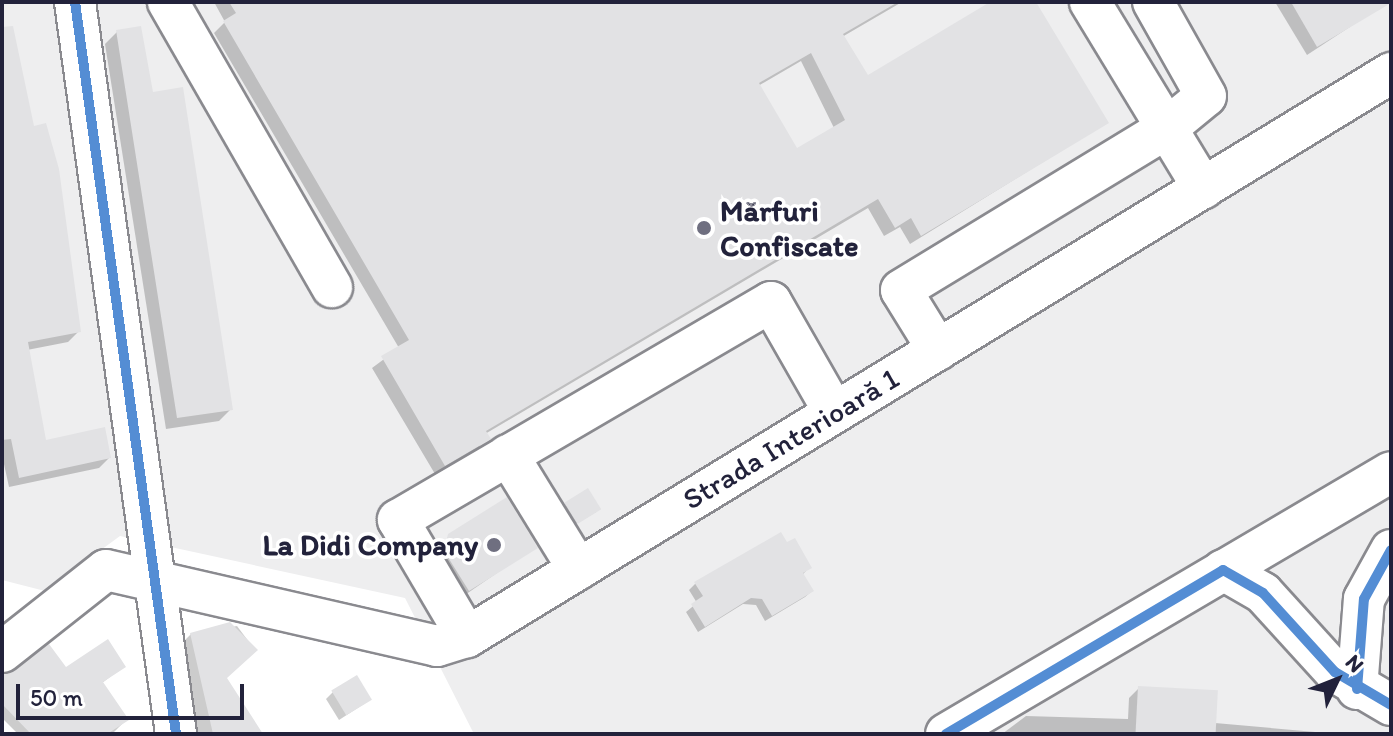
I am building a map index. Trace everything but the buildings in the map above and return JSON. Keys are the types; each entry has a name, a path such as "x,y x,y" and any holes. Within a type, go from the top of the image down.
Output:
{"street":[{"path":"75,2 176,734"},
{"path":"168,2 332,287"},
{"path":"1090,2 1203,188"},
{"path":"938,350 901,290 1167,128 1206,96 1153,2"},
{"name":"Strada Interioară 1","path":"2,652 19,618 106,570 154,576 437,646 467,637 1391,73"},
{"path":"467,637 398,520 771,302 834,412"},
{"path":"508,455 578,569"},
{"path":"946,734 1391,472"},
{"path":"1374,697 1364,599 1391,550"},
{"path":"1223,570 1263,593 1374,697"}],"shaded area":[{"path":"2,2 1391,2 1391,734 474,734 405,598 120,536 45,591 2,580"}],"transit line":[{"path":"75,2 176,734"},
{"path":"1357,689 1364,599 1391,550"},
{"path":"1223,570 1263,593 1335,672 1391,705"},
{"path":"946,734 1223,570"}],"place":[{"name":"Mărfuri Confiscate","path":"704,228"},
{"name":"La Didi Company","path":"494,545"}]}
